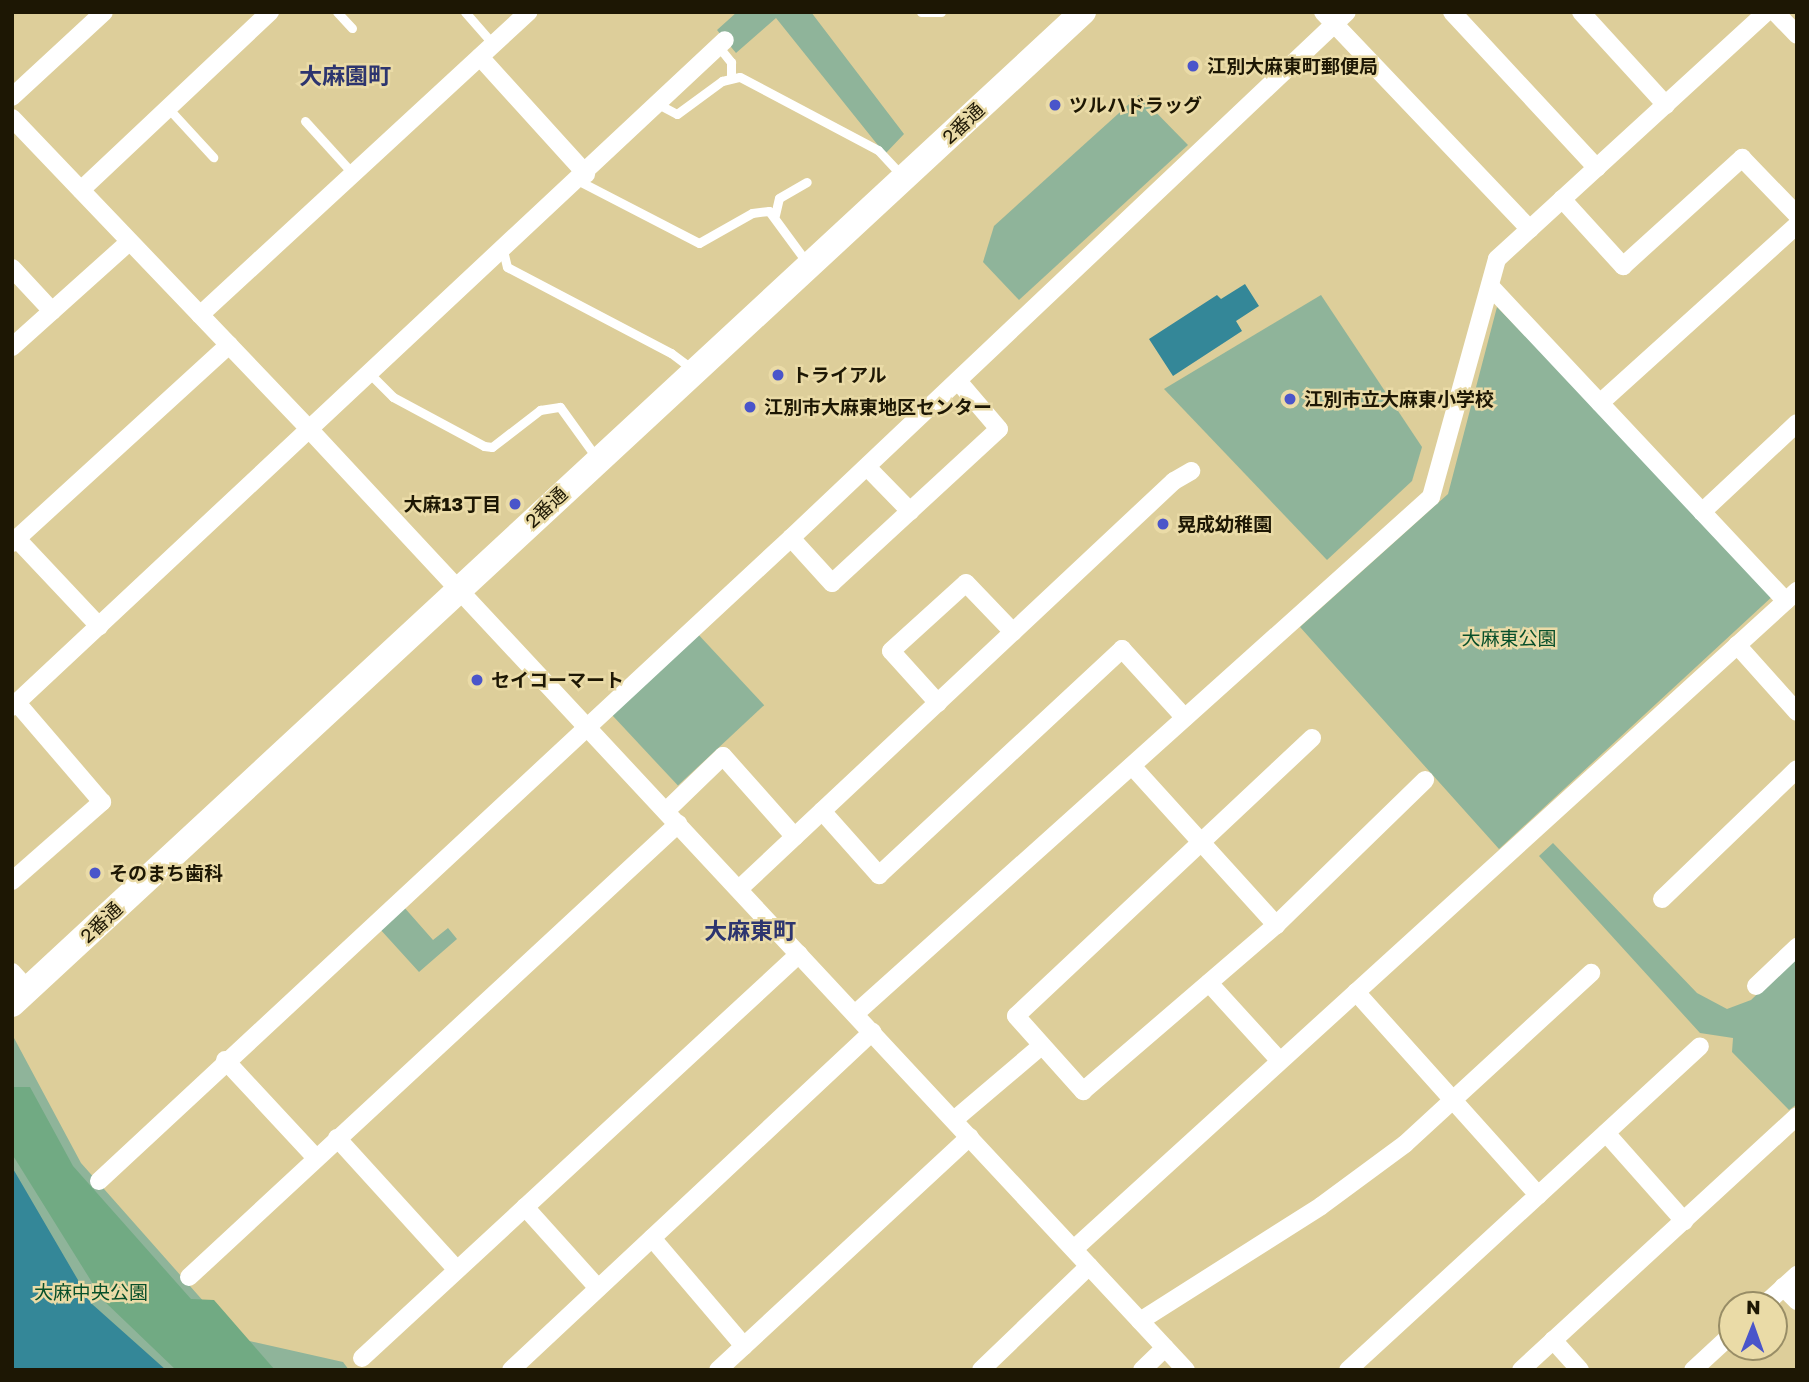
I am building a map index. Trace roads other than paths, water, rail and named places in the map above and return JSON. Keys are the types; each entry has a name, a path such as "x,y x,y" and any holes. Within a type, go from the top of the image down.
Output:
{"main road":[{"name":"2番通","path":"17,989 598,460 1077,14"}],"street":[{"path":"12,97 104,12"},
{"path":"81,190 270,12"},
{"path":"200,315 528,12"},
{"path":"1452,12 1597,168"},
{"path":"1581,12 1666,105"},
{"path":"855,1014 1431,497 1497,259 1767,12"},
{"path":"1775,12 1797,35"},
{"path":"99,1181 225,1060 867,467 1335,16 1530,229"},
{"path":"12,881 102,802 14,705 582,177 721,43"},
{"path":"487,51 582,177"},
{"path":"12,118 309,429 1186,1370"},
{"path":"1562,199 1623,266 1742,158 1797,215"},
{"path":"1600,403 1797,225"},
{"path":"12,347 129,242"},
{"path":"12,268 52,311"},
{"path":"1074,1249 1791,596 1702,512 1490,286"},
{"path":"99,626 15,541 229,345"},
{"path":"791,538 832,583 999,429 958,381"},
{"path":"1702,512 1797,423"},
{"path":"867,467 910,511"},
{"path":"739,889 1174,481 1191,471"},
{"path":"938,703 891,651 966,583 1013,632"},
{"path":"1737,645 1797,712"},
{"path":"822,811 879,875 1122,649 1185,718"},
{"path":"1312,738 1016,1016 1040,1047 1083,1091 1276,925 1425,780"},
{"path":"189,1277 672,818 723,756 795,837"},
{"path":"1132,766 1203,841 1276,925"},
{"path":"1662,899 1797,769"},
{"path":"1756,986 1797,947"},
{"path":"362,1358 799,954"},
{"path":"1140,1321 1321,1206 1405,1144 1591,972"},
{"path":"1209,983 1280,1061"},
{"path":"1356,992 1538,1195"},
{"path":"511,1370 872,1032"},
{"path":"1350,1369 1700,1046"},
{"path":"954,1121 1040,1047"},
{"path":"225,1060 316,1157"},
{"path":"1521,1370 1797,1116"},
{"path":"1606,1133 1684,1221"},
{"path":"718,1370 970,1137"},
{"path":"337,1138 457,1269"},
{"path":"525,1208 598,1288"},
{"path":"652,1238 744,1346"},
{"path":"981,1370 1090,1266"},
{"path":"1790,1281 1797,1301"},
{"path":"1553,1340 1580,1370"},
{"path":"1693,1370 1718,1347"},
{"path":"1142,1370 1165,1348"}],"lane":[{"path":"337,12 352,28"},
{"path":"464,12 487,51"},
{"path":"921,12 941,12"},
{"path":"721,43 731,62 731,76"},
{"path":"658,104 677,114 731,76 740,77 878,150 903,178"},
{"path":"168,108 213,158"},
{"path":"305,121 353,174"},
{"path":"582,177 699,243 752,213 775,215"},
{"path":"807,181 779,198 775,215 809,265"},
{"path":"503,250 507,267 670,353 693,372"},
{"path":"369,373 393,397 484,446 492,447 540,410 560,407 598,460"}],"water":[{"path":"1245,284 1259,306 1236,321 1242,331 1173,376 1149,339 1217,295 1221,299"},
{"path":"12,1167 92,1304 166,1370 12,1370"}],"place":[{"name":"江別大麻東町郵便局","path":"1193,66"},
{"name":"ツルハドラッグ","path":"1055,105"},
{"name":"トライアル","path":"778,375"},
{"name":"江別市立大麻東小学校","path":"1290,399"},
{"name":"江別市大麻東地区センター","path":"750,407"},
{"name":"大麻13丁目","path":"515,504"},
{"name":"晃成幼稚園","path":"1163,524"},
{"name":"セイコーマート","path":"477,680"},
{"name":"そのまち歯科","path":"95,873"}],"district":[{"name":"大麻園町","path":"345,75"},
{"name":"大麻東町","path":"750,930"}],"park label":[{"name":"大麻東公園","path":"1509,638"},
{"name":"大麻中央公園","path":"91,1292"}]}
